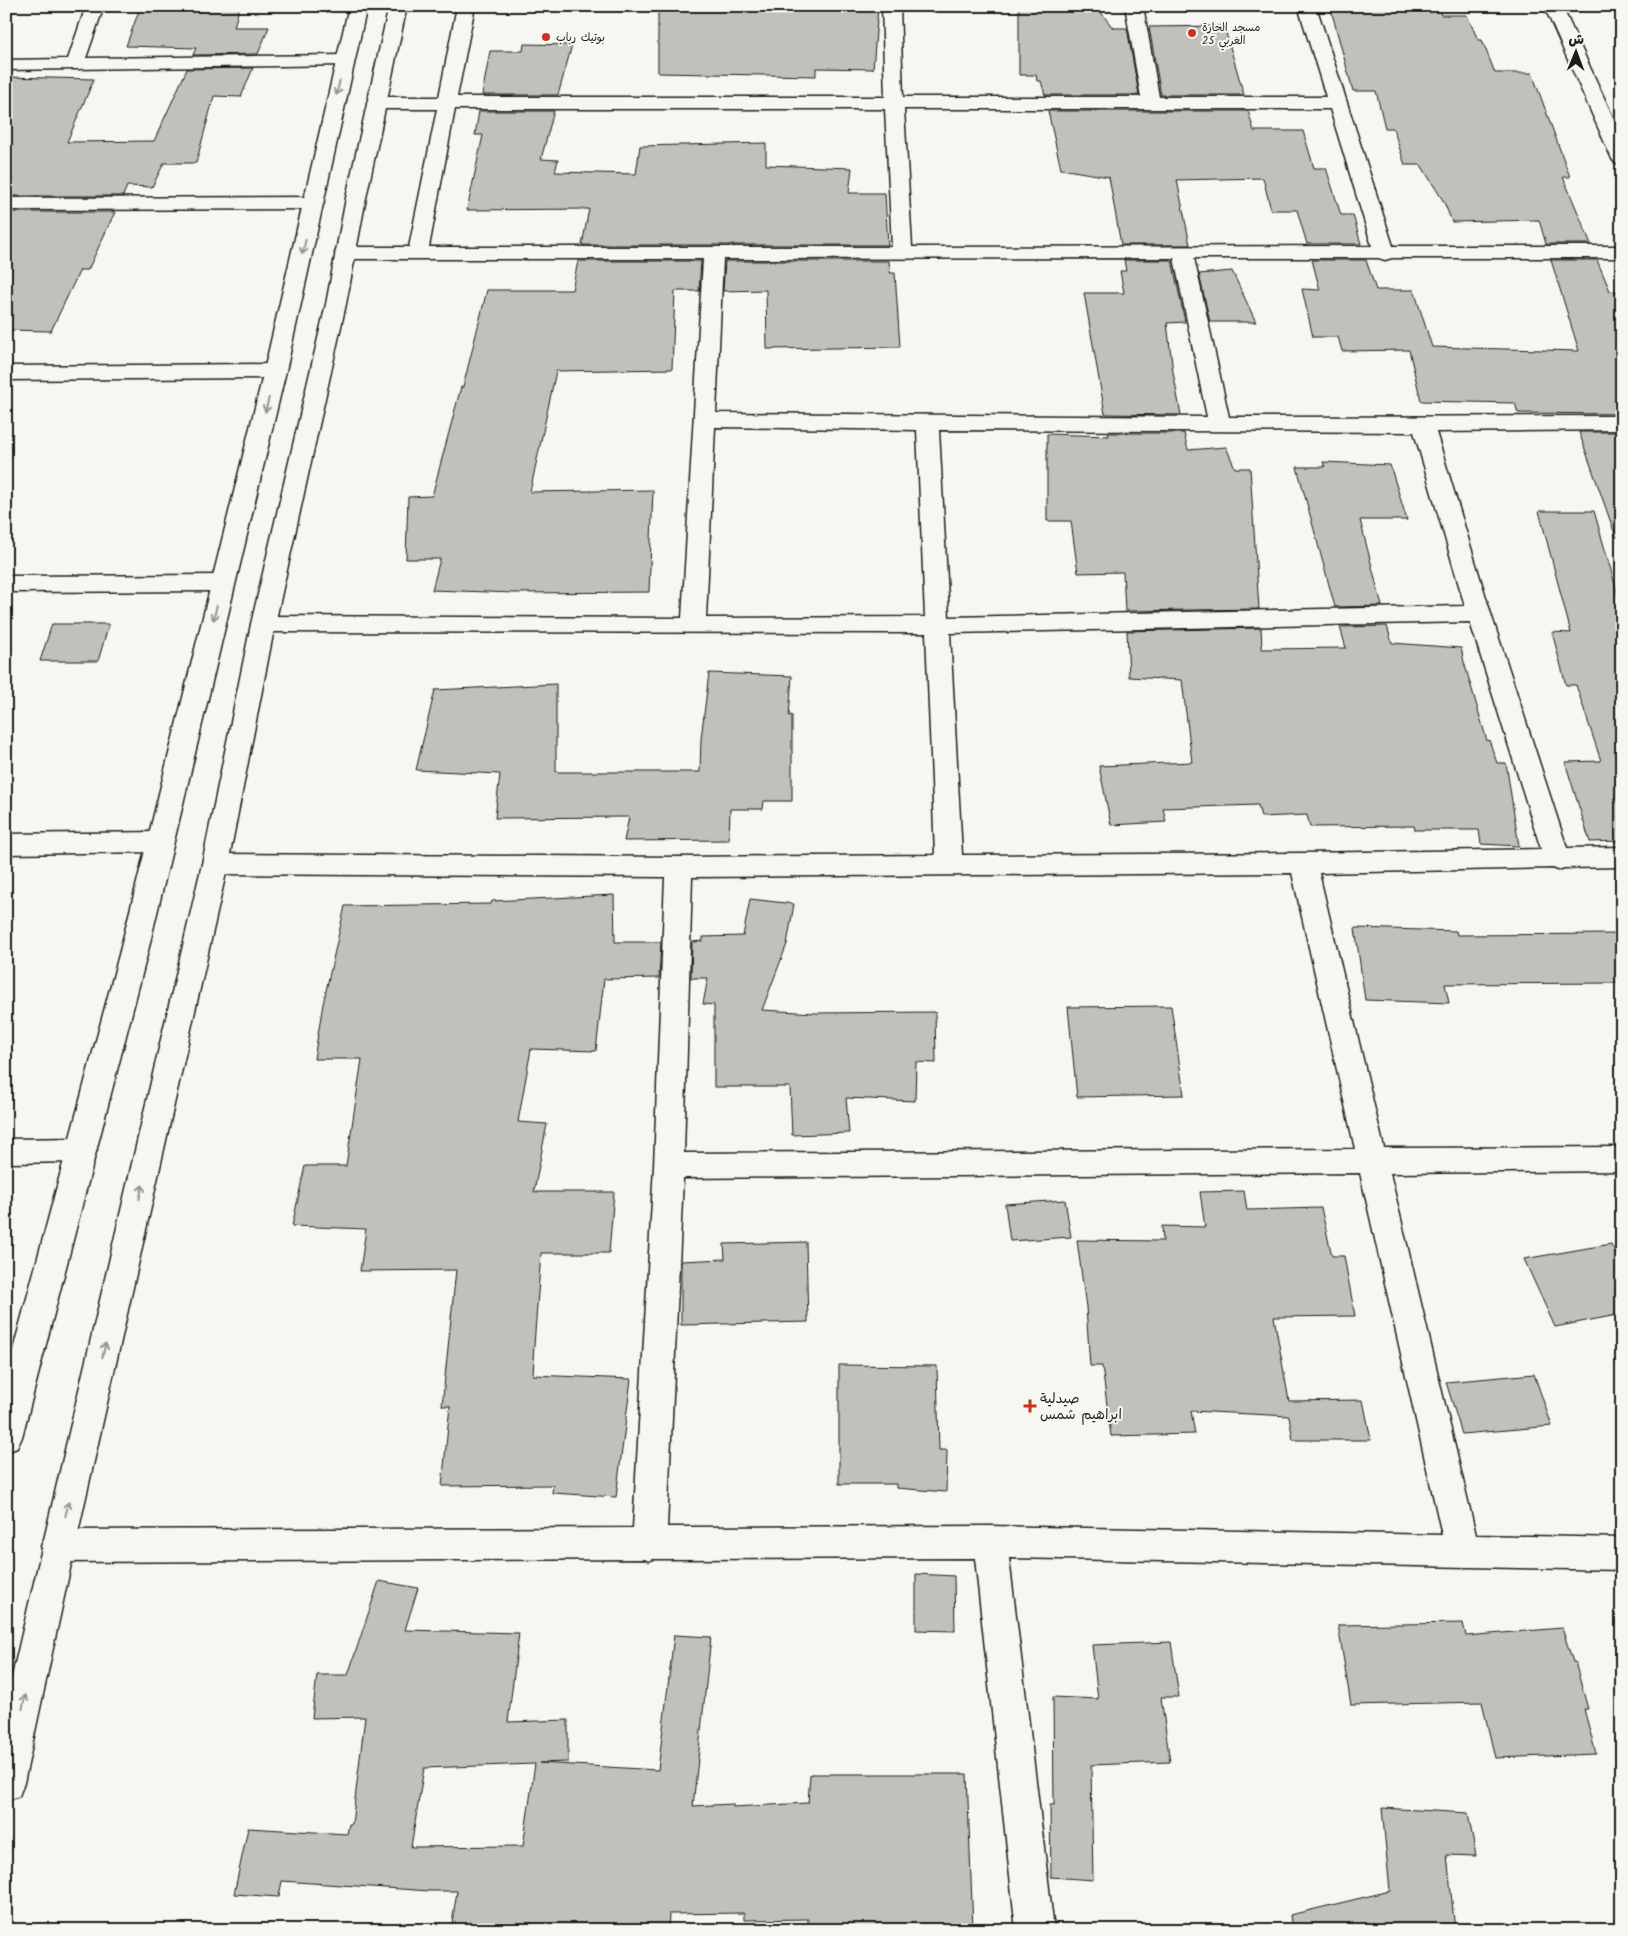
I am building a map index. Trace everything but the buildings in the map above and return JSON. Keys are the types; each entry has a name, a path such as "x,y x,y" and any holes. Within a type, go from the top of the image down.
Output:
{"street":[{"path":"75,64 96,6"},
{"path":"6,1438 134,951 275,371 358,6"},
{"path":"6,1783 58,1546 215,864 263,624 336,304 376,102 398,6"},
{"path":"418,252 466,6"},
{"path":"891,6 902,253"},
{"path":"1134,6 1151,103"},
{"path":"1307,6 1385,254"},
{"path":"1553,6 1622,159"},
{"path":"6,65 345,60"},
{"path":"376,102 1338,103"},
{"path":"6,204 314,203"},
{"path":"694,626 713,252"},
{"path":"346,253 1183,252 1385,254 1622,252"},
{"path":"1183,252 1219,423"},
{"path":"6,373 275,371"},
{"path":"703,420 1422,425 1622,423"},
{"path":"928,423 936,626 949,865"},
{"path":"1422,425 1479,614 1558,860"},
{"path":"6,584 222,583"},
{"path":"263,624 936,626 1479,614"},
{"path":"6,844 159,842"},
{"path":"215,864 679,868 1303,863 1558,860 1622,857"},
{"path":"1303,863 1463,1552"},
{"path":"650,1545 669,1166 679,868"},
{"path":"6,1151 82,1150"},
{"path":"669,1166 1622,1159"},
{"path":"58,1546 650,1545 990,1542 1622,1554"},
{"path":"990,1542 1035,1930"}],"place":[{"name":"مسجد الحارة 25 الغربي","path":"1192,33"},
{"name":"بوتيك رباب","path":"546,37"},
{"name":"صيدلية ابراهيم شمس","path":"1030,1406"}]}
